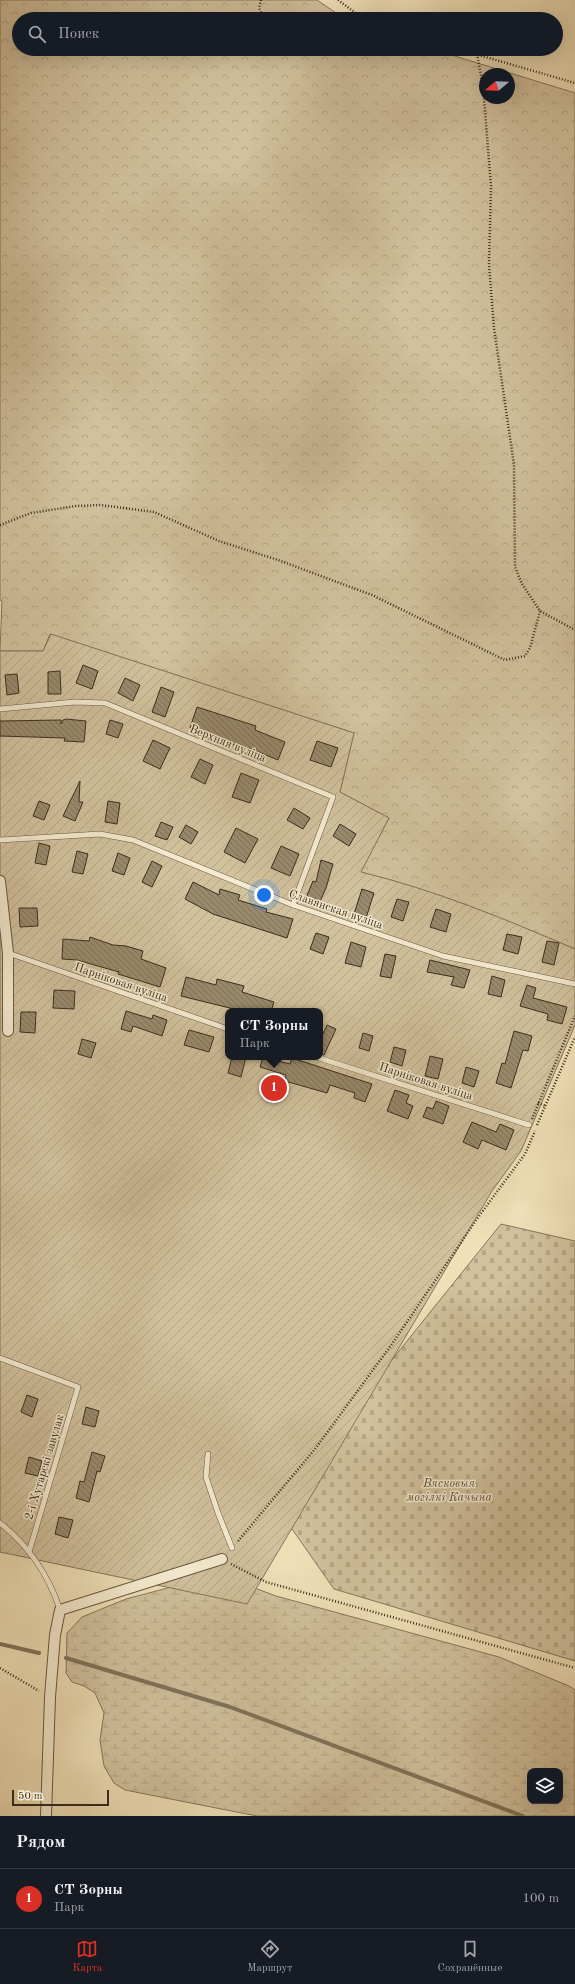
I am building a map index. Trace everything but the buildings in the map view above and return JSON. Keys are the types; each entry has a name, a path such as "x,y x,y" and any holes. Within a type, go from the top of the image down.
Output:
{"street":[{"path":"0,881 8,953 8,1031"},
{"path":"46,1816 50,1697 55,1635 60,1610 67,1606 222,1559"}],"lane":[{"name":"Верхняя вуліца","path":"0,709 75,702 105,703 333,797 293,905"},
{"name":"Славянская вуліца","path":"0,840 100,834 133,840 293,905 443,956 575,984"},
{"name":"Парніковая вуліца","path":"8,953 225,1029"},
{"name":"Парніковая вуліца","path":"323,1059 529,1125"},
{"name":"2-і Хутарскі завулак","path":"0,1358 78,1387 29,1552"},
{"path":"208,1454 206,1477 232,1548"},
{"path":"0,1523 29,1552 55,1594 60,1610"}],"path":[{"path":"261,0 259,8 261,12"},
{"path":"338,0 354,12"},
{"path":"477,56 484,86 491,186 489,264 494,328 514,465 515,567 522,584 540,611 575,630"},
{"path":"484,56 575,83"},
{"path":"0,525 31,512 76,506 101,505 154,512 219,541 278,560 372,595 505,660 525,656 528,652 540,611"},
{"path":"529,1125 575,1016"},
{"path":"538,1103 546,1106"},
{"path":"232,1548 261,1515 329,1430 392,1344 479,1216"},
{"path":"222,1559 266,1582 575,1668"},
{"path":"0,1668 50,1697"}],"green space":[{"path":"0,0 317,0 335,12 12,12 12,56 455,56 494,68 479,68 479,104 515,104 515,75 575,93 575,949 496,916 442,896 360,872 389,818 340,792 354,733 50,634 43,651 0,651 2,601 0,600"},
{"path":"51,634 354,733 340,792 389,818 361,872 443,896 575,949 575,1025 521,1151 492,1191 247,1604 0,1552 0,651 43,651"},
{"name":"Вясковыя могілкі Качына","path":"501,1224 575,1241 575,1661 334,1589 285,1519 346,1417"},
{"path":"198,1580 244,1584 276,1596 499,1657 569,1686 575,1690 575,1816 257,1816 125,1790 114,1783 104,1766 100,1740 104,1713 95,1693 84,1686 72,1682 66,1673 67,1633 82,1617 126,1599"}],"waterway":[{"path":"0,1644 39,1653"},
{"path":"66,1658 230,1707 523,1816"}],"place":[{"name":"СТ Зорны","path":"274,1088"}]}
